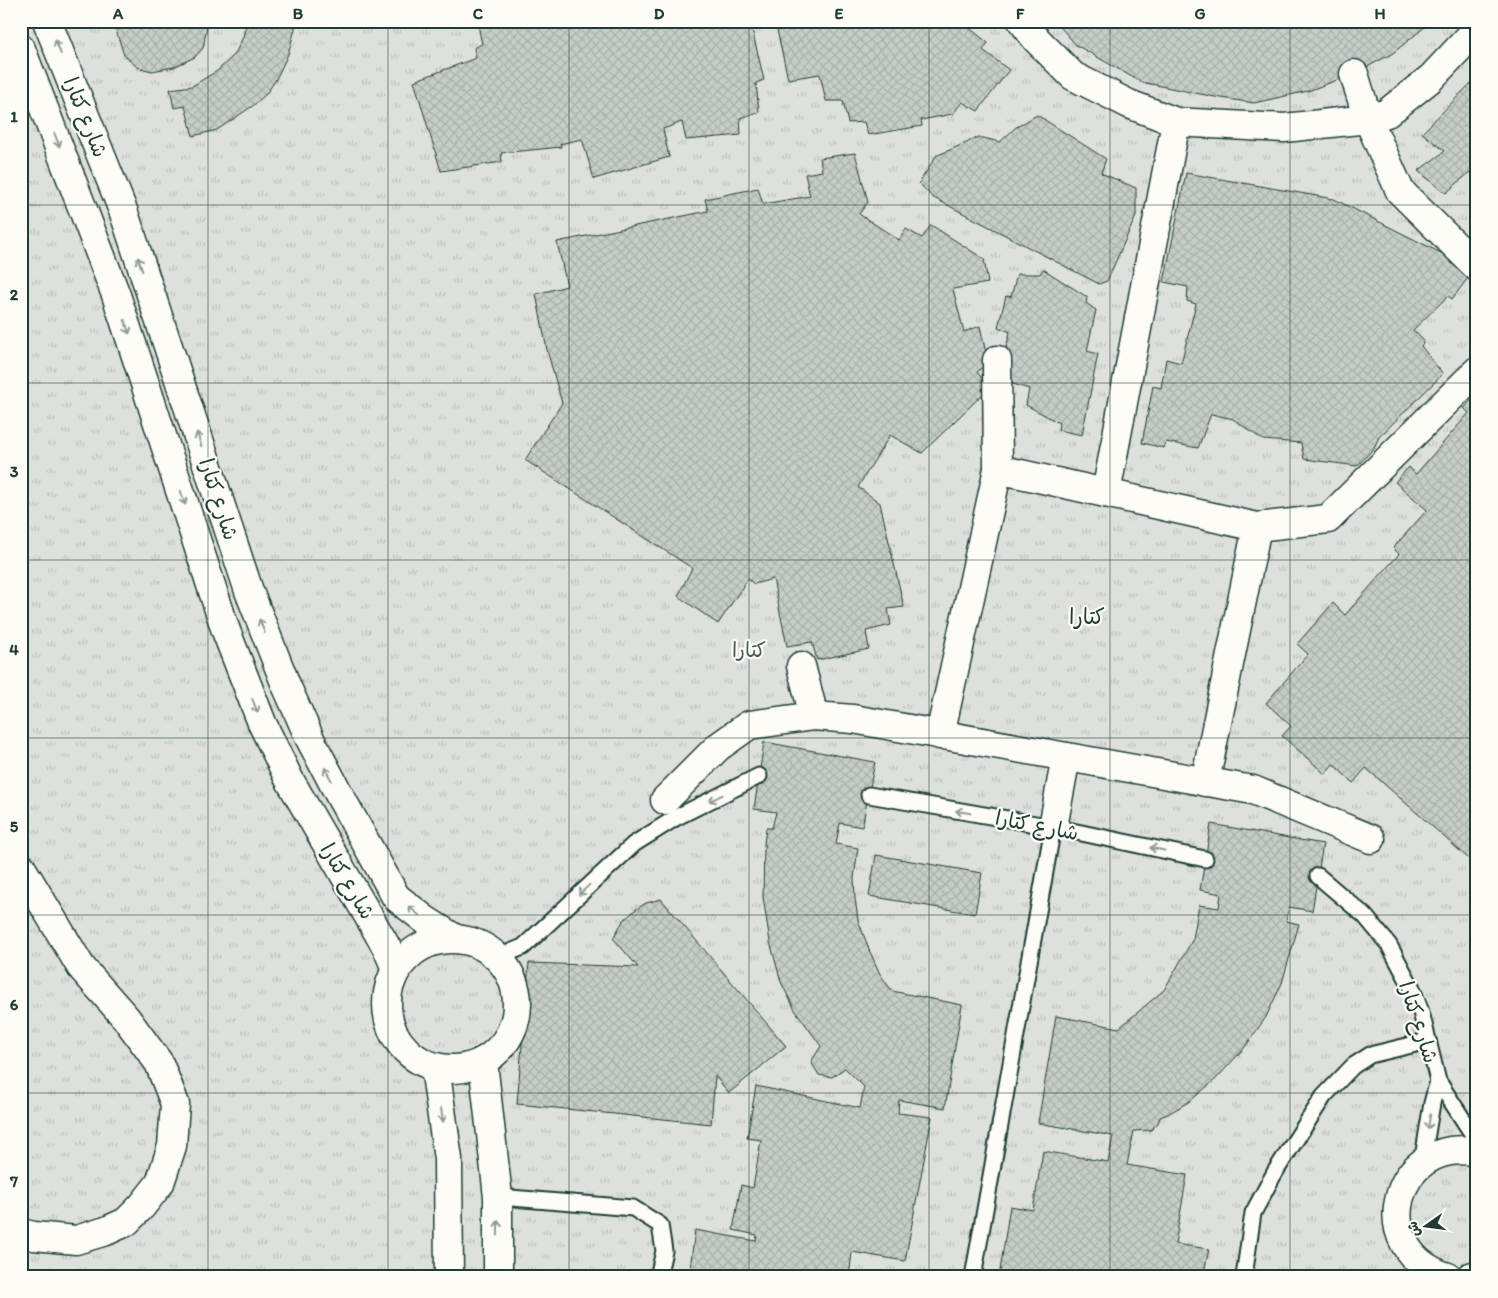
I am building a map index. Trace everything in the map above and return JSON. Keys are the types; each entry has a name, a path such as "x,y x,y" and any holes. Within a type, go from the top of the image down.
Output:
{"street":[{"name":"شارع كتارا","path":"48,21 124,213 249,591 286,685 327,772 365,844 396,897 424,920 454,938"},
{"path":"1022,21 1036,39 1073,76 1129,104 1176,122 1284,128 1368,119 1387,113 1431,78 1477,30"},
{"name":"شارع كتارا","path":"21,49 116,295 226,631 262,723 315,825 387,948 396,969 390,984"},
{"path":"1354,74 1368,119 1400,191 1477,267"},
{"path":"1106,493 1176,122"},
{"path":"940,735 998,469 997,360"},
{"path":"998,469 1257,527 1328,520 1477,371"},
{"path":"1204,782 1257,527"},
{"path":"802,666 814,716"},
{"path":"665,800 718,747 749,725 814,716 854,719 1254,790 1371,839"},
{"path":"1053,827 1066,757"},
{"path":"21,867 81,967 126,1018 159,1064 175,1104 172,1146 160,1183 142,1206 126,1222 106,1231 76,1240 21,1233"},
{"path":"454,938 478,944 498,957 508,970 514,983 517,1013 513,1028 506,1042 496,1053 483,1062 460,1069 447,1069 435,1067 414,1057 405,1050 392,1030 387,1007 390,984 404,959 427,943 440,939 454,938"},
{"path":"483,1062 498,1196 498,1277"},
{"path":"435,1067 448,1159 449,1277"},
{"path":"1448,1277 1426,1267 1416,1260 1409,1250 1399,1228 1398,1205 1406,1182 1422,1164 1442,1153 1462,1150 1477,1152"},
{"path":"1404,1277 1409,1250"},
{"path":"1471,1277 1477,1275"}],"lane":[{"path":"498,957 523,947 634,844 677,817 759,776"},
{"name":"شارع كتارا","path":"869,795 1053,827 1205,859"},
{"path":"974,1277 1053,827"},
{"name":"شارع كتارا","path":"1318,876 1365,916 1389,945 1412,988 1421,1012 1438,1081 1477,1142"},
{"path":"1244,1277 1253,1213 1275,1172 1324,1096 1354,1066 1370,1055 1428,1042"},
{"name":"شارع كتارا","path":"1422,1164 1438,1081"},
{"path":"498,1196 633,1208 660,1225 664,1251 658,1277"}],"green space":[{"name":"كتارا","path":"21,21 1477,21 1477,1277 21,1277"}],"building":[{"path":"113,21 208,21 203,48 195,57 174,67 152,71 137,67 124,55"},
{"path":"247,21 296,21 288,54 281,69 266,94 254,105 217,130 193,136 185,106 174,108 170,89 192,86 217,71 235,54 243,37"},
{"path":"477,21 750,21 764,80 756,83 759,112 740,118 741,135 686,140 682,122 663,129 669,157 594,179 582,139 560,144 561,147 501,153 502,162 441,171 414,81 476,58 474,48 482,44"},
{"path":"775,21 961,21 988,43 983,50 1009,70 978,111 962,102 953,114 921,120 922,126 868,135 864,122 848,123 843,101 826,101 820,74 788,79"},
{"path":"1055,21 1432,21 1393,53 1358,72 1308,91 1254,103 1141,82 1076,45"},
{"path":"1477,77 1477,179 1470,172 1446,193 1418,171 1445,151 1422,133"},
{"path":"1037,115 1106,159 1101,173 1136,188 1136,216 1107,281 1099,284 932,197 919,183 936,156 979,137 1000,142 1015,128"},
{"path":"855,153 868,202 859,214 899,240 906,229 922,238 931,225 984,259 988,283 953,289 964,332 980,326 988,362 977,372 989,388 922,453 890,435 858,487 880,503 904,607 888,609 891,625 866,631 869,649 817,660 812,642 787,646 773,579 754,584 748,579 718,624 678,596 692,568 525,460 562,403 547,350 536,294 567,286 557,242 708,211 705,199 758,188 763,204 810,196 805,174 822,171 820,158"},
{"path":"1186,173 1334,199 1445,255 1451,249 1474,270 1452,299 1448,296 1413,330 1424,341 1421,346 1443,374 1379,437 1374,448 1357,466 1304,459 1301,443 1263,440 1233,419 1211,414 1198,448 1166,442 1164,448 1142,443 1153,386 1161,388 1166,359 1181,363 1196,304 1187,301 1188,287 1164,282"},
{"path":"1043,269 1087,297 1086,303 1096,310 1087,351 1098,354 1082,435 1058,430 1059,423 1026,405 1029,389 1013,384 1003,360 1010,332 998,327 1006,296 1011,297 1017,274 1040,274"},
{"path":"1477,394 1477,866 1366,768 1353,783 1333,764 1325,774 1282,736 1291,726 1266,703 1308,654 1297,644 1333,603 1345,615 1399,554 1393,548 1427,510 1395,482 1409,467 1416,474 1469,413 1464,408"},
{"path":"764,742 875,762 862,827 840,823 836,844 858,848 854,878 858,920 880,974 892,991 962,1005 945,1108 899,1100 898,1113 932,1117 905,1261 852,1252 849,1277 689,1277 695,1230 756,1241 757,1235 733,1230 741,1185 753,1188 761,1140 747,1138 756,1086 860,1108 864,1087 845,1068 832,1077 819,1075 811,1062 821,1046 795,1010 781,982 770,942 763,897 766,828 772,828 776,812 754,809"},
{"path":"1211,824 1323,844 1312,911 1289,907 1286,921 1299,924 1282,983 1266,1017 1245,1047 1216,1079 1190,1101 1160,1117 1158,1123 1151,1130 1134,1131 1127,1165 1187,1175 1175,1244 1209,1249 1203,1277 999,1277 1010,1206 1033,1210 1043,1151 1108,1162 1113,1136 1038,1123 1056,1016 1119,1028 1164,990 1193,939 1199,905 1219,908 1221,894 1200,890"},
{"path":"876,855 982,873 975,914 869,896"},
{"path":"661,899 786,1046 729,1093 715,1076 711,1124 517,1104 529,963 638,967 613,938 623,921 635,910 646,903"}],"district":[{"name":"كتارا","path":"1087,616"}]}
